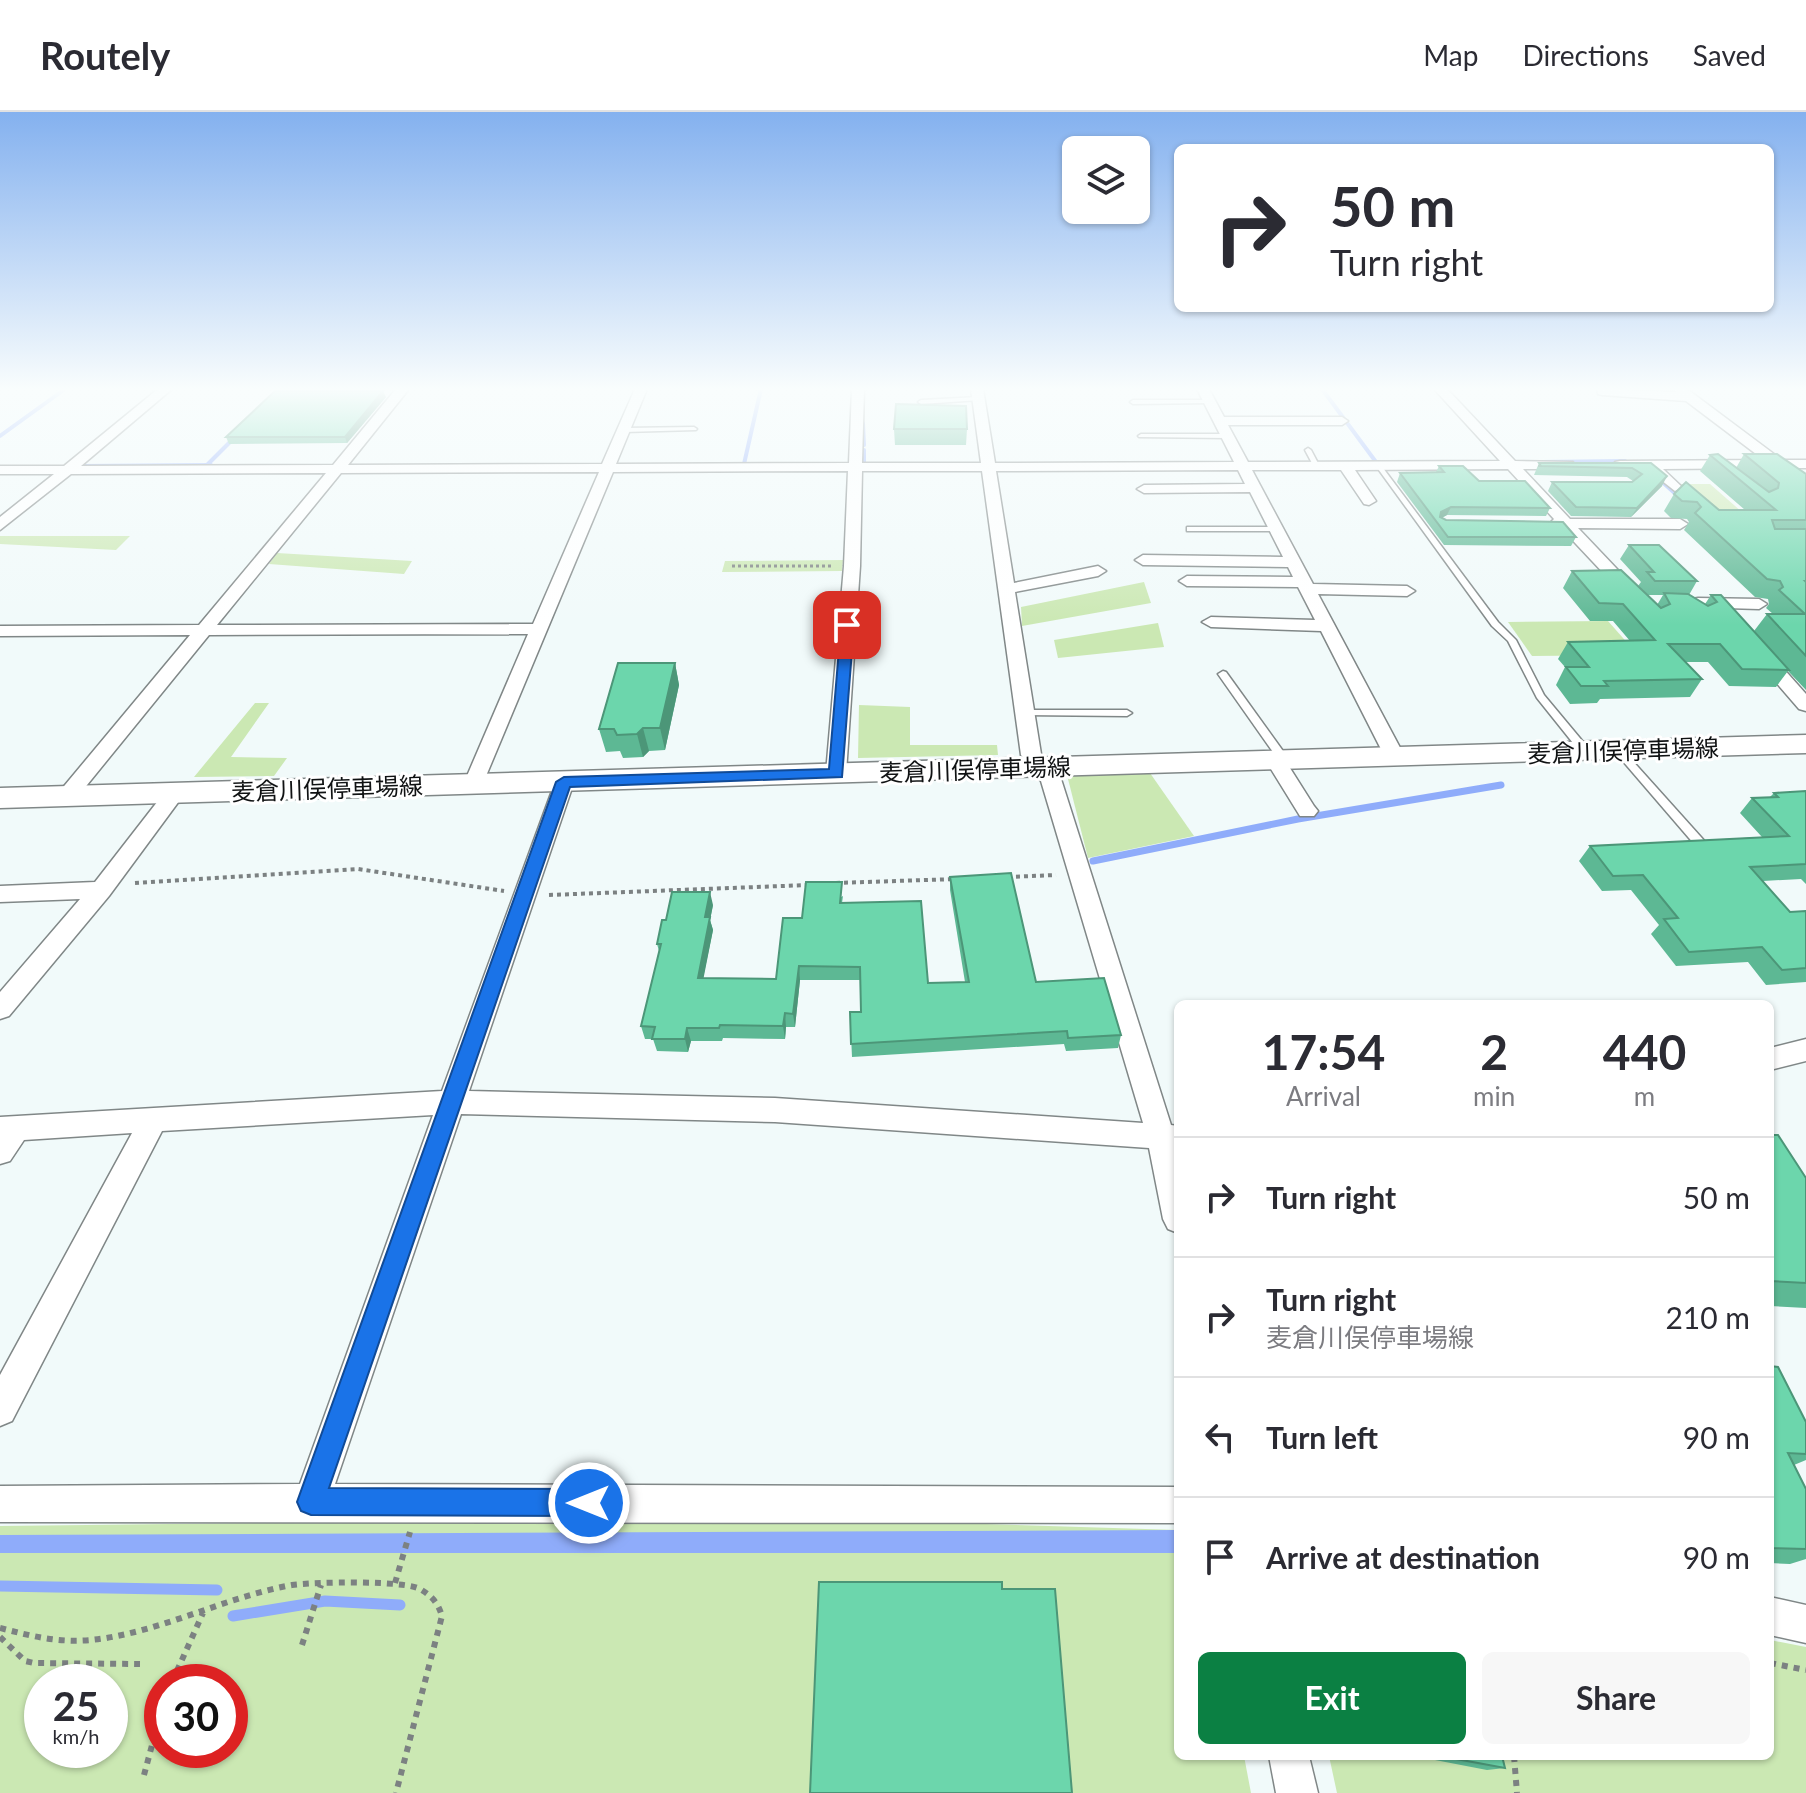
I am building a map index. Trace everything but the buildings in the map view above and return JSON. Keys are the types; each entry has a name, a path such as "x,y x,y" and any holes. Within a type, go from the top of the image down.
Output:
{"main road":[{"name":"麦倉川俣停車場線","path":"0,798 1806,744"}],"street":[{"path":"0,470 745,467"},
{"path":"836,773 852,566 856,467"},
{"path":"988,467 1031,755 1051,779 1169,1138 1174,1183"},
{"path":"1243,467 1395,757"},
{"path":"1347,467 1369,501"},
{"path":"1512,467 1640,603"},
{"path":"1654,467 1675,487"},
{"path":"1716,467 1736,484"},
{"path":"1783,467 1806,485"},
{"path":"474,783 608,468"},
{"path":"0,525 67,469"},
{"path":"67,796 337,469"},
{"path":"1529,484 1557,484"},
{"path":"1144,489 1254,488"},
{"path":"1536,523 1680,524"},
{"path":"1143,560 1293,562"},
{"path":"1006,589 1098,571"},
{"path":"1187,581 1407,591"},
{"path":"1676,603 1759,604"},
{"path":"1716,604 1806,705"},
{"path":"1211,622 1326,626"},
{"path":"0,631 538,629"},
{"path":"1280,760 1307,811"},
{"path":"311,1502 449,1102 564,782"},
{"path":"0,1009 101,890 175,793"},
{"path":"0,894 101,890"},
{"path":"1774,1058 1806,1050"},
{"path":"0,1152 8,1128 449,1102 775,1110 1169,1138"},
{"path":"0,1409 153,1121"},
{"path":"0,1504 1174,1505"},
{"path":"1774,1617 1806,1624"},
{"path":"1290,1760 1297,1793"}],"lane":[{"path":"1380,467 1486,612 1512,640 1540,696 1585,751"},
{"path":"1190,529 1276,529"},
{"path":"1223,674 1280,760"},
{"path":"1025,713 1127,713"},
{"path":"1618,750 1705,849"}],"path":[{"path":"732,566 852,566"},
{"path":"101,890 126,884 358,869 526,894 813,884"},
{"path":"1002,877 1081,874"},
{"path":"829,884 971,878"},
{"path":"395,1583 414,1518"},
{"path":"0,1628 51,1641 90,1640 127,1634 293,1585 395,1583 418,1587 438,1602 442,1616 396,1793"},
{"path":"302,1645 321,1585"},
{"path":"180,1664 203,1613"},
{"path":"0,1637 25,1661 34,1663 140,1664"},
{"path":"1774,1664 1806,1670"},
{"path":"1514,1760 1517,1793"},
{"path":"144,1775 146,1768"}],"green space":[{"path":"1665,484 1710,484 1751,520 1706,520"},
{"path":"0,536 130,536 116,550 0,544"},
{"path":"277,553 412,561 404,574 269,564"},
{"path":"843,560 842,571 722,572 725,561"},
{"path":"1144,582 1151,603 1022,626 1021,607"},
{"path":"1608,621 1638,655 1532,656 1508,622"},
{"path":"1158,623 1164,647 1058,658 1054,640"},
{"path":"255,703 269,703 231,757 287,758 274,776 194,777"},
{"path":"859,705 910,707 910,745 997,745 998,755 858,758"},
{"path":"1150,773 1194,836 1088,858 1067,775"},
{"path":"439,1521 986,1524 1174,1530 1174,1760 1245,1760 1251,1793 0,1793 0,1526"},
{"path":"1774,1641 1806,1647 1806,1793 1337,1793 1330,1760 1774,1760"}],"water":[{"path":"1174,1530 1174,1553 0,1553 0,1535"}],"waterway":[{"path":"1659,479 1679,497"},
{"path":"1093,861 1298,819 1501,785"},
{"path":"0,1586 217,1590"},
{"path":"233,1616 325,1601 400,1605"}],"route":[{"path":"589,1503 311,1502 449,1102 564,782 836,773 847,625"}]}
